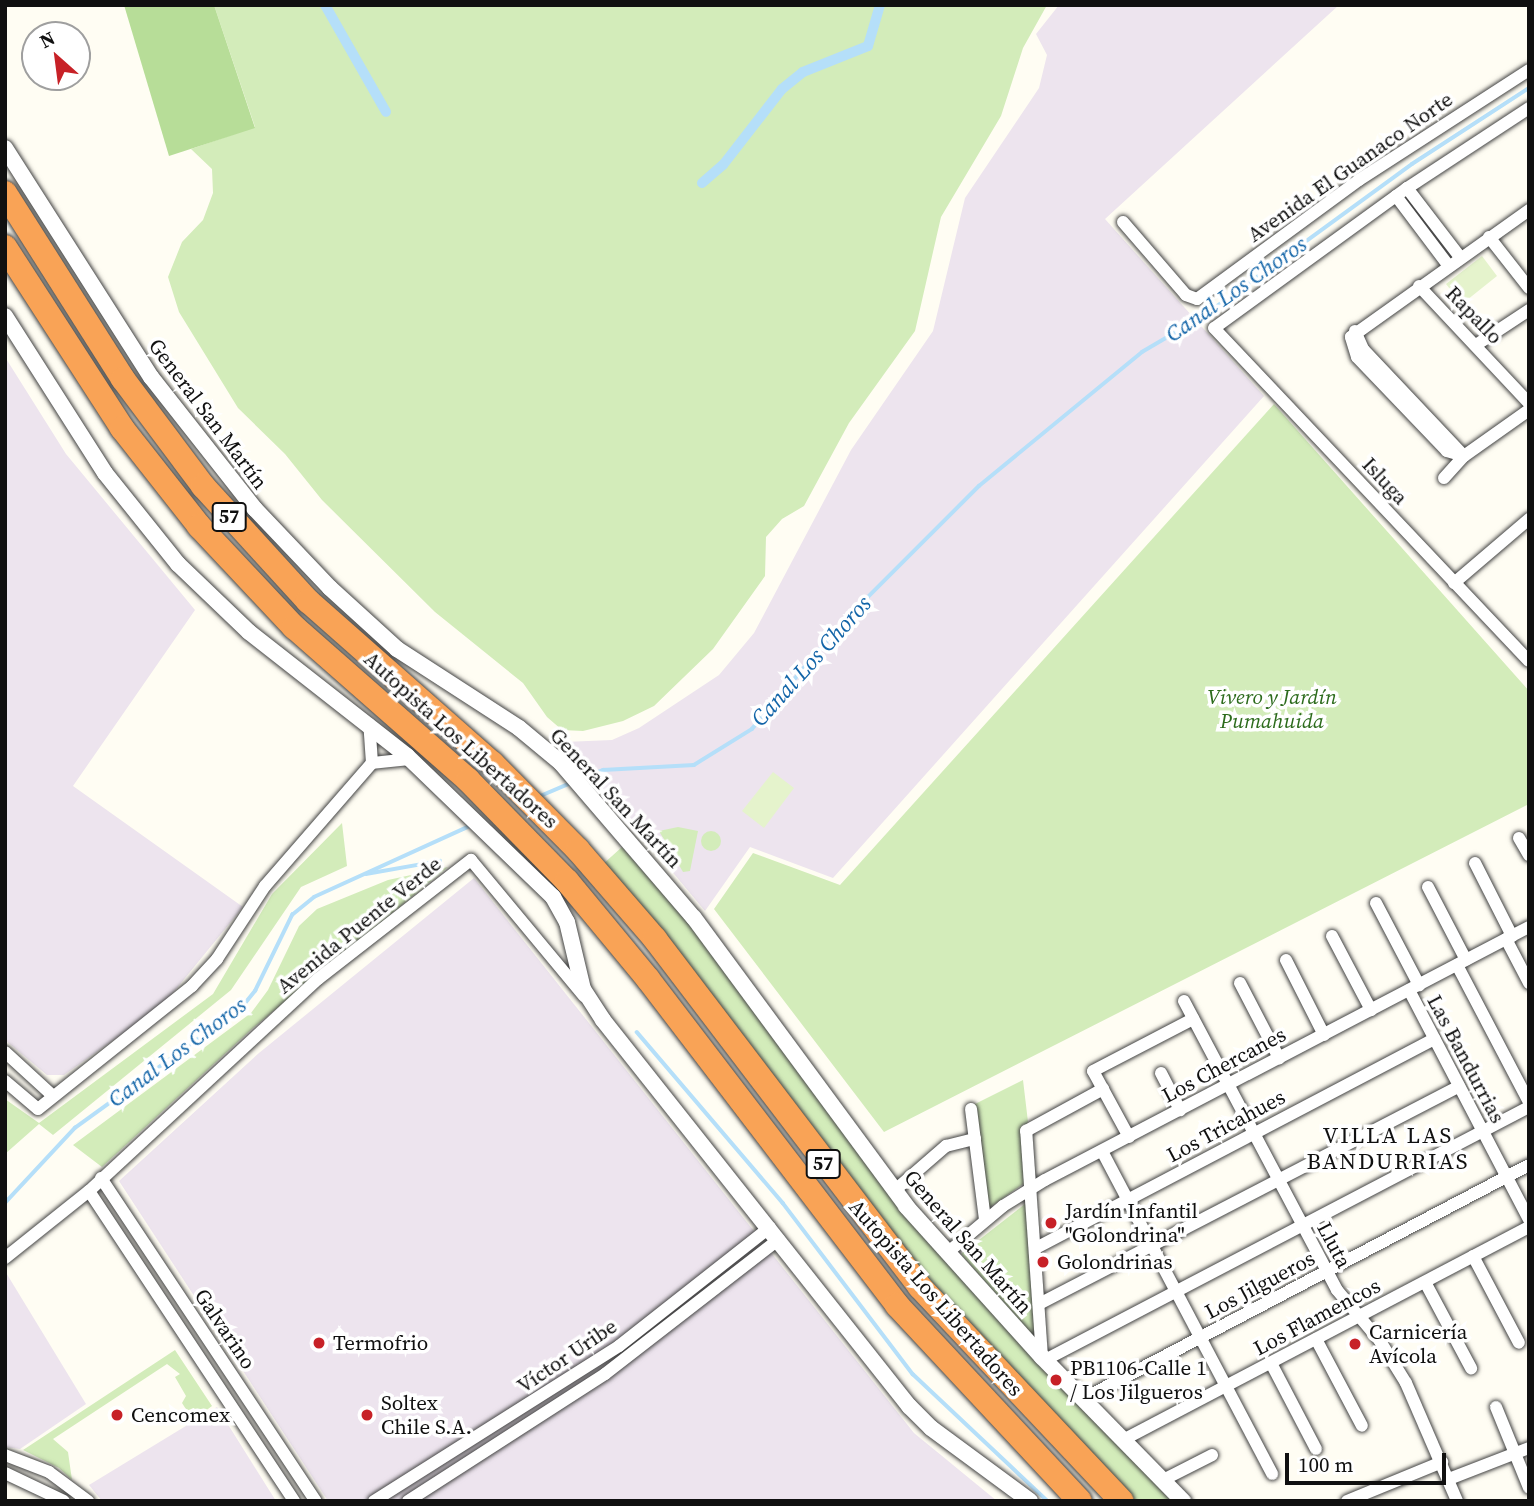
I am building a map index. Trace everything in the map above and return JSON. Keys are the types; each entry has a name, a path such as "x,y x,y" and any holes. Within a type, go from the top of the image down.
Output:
{"highway":[{"name":"Autopista Los Libertadores","path":"5,193 122,379 228,516 337,628 542,812 655,939 920,1287 1122,1501"},
{"name":"Autopista Los Libertadores","path":"5,247 122,428 199,526 310,642 513,824 627,952 897,1305 1080,1501"}],"street":[{"name":"Avenida El Guanaco Norte","path":"1123,222 1186,295 1197,299 1359,180 1529,70"},
{"path":"1401,192 1529,108"},
{"name":"General San Martín","path":"5,148 151,377 278,534 397,649 526,733 561,763 715,945 894,1191 1043,1359 1183,1501"},
{"path":"1401,192 1460,257"},
{"path":"1401,192 1448,265"},
{"name":"Isluga","path":"1401,192 1214,328 1529,662"},
{"path":"1464,457 1404,399 1363,349 1355,331 1529,210"},
{"path":"1489,237 1529,288"},
{"name":"Rapallo","path":"1419,286 1529,403"},
{"path":"1476,345 1529,310"},
{"path":"5,316 105,473 178,564 249,632 369,723 411,759 558,905 570,933 580,981 592,1005 920,1419 1030,1501"},
{"path":"1444,478 1464,457 1529,410"},
{"path":"1454,583 1529,519"},
{"path":"369,723 372,763"},
{"path":"5,1081 38,1109 192,986 217,959 265,886 372,763 411,759"},
{"path":"1519,838 1529,855"},
{"name":"Avenida Puente Verde","path":"5,1258 89,1191 318,979 471,860 592,1005"},
{"path":"1475,863 1529,983"},
{"path":"1103,1089 1026,1131 1043,1359 1302,1226 1529,1104 1428,887"},
{"name":"Las Bandurrias","path":"1376,903 1434,1039 1506,1177 1527,1230"},
{"name":"Los Chercanes","path":"947,1253 985,1220 1032,1188 1529,928"},
{"path":"1332,936 1371,1010"},
{"path":"1286,960 1324,1035"},
{"path":"1240,983 1279,1058"},
{"name":"Lluta","path":"1184,1001 1326,1271 1358,1317 1388,1352 1442,1462 1457,1501"},
{"path":"1129,1137 1093,1071 1193,1019"},
{"name":"Los Tricahues","path":"1036,1248 1434,1039"},
{"path":"5,1052 53,1096"},
{"path":"1161,1073 1180,1110"},
{"path":"1039,1304 1458,1086"},
{"path":"971,1109 985,1220"},
{"path":"894,1191 946,1146 975,1139"},
{"path":"1102,1151 1272,1474"},
{"name":"Los Jilgueros","path":"1083,1399 1529,1165"},
{"name":"Galvarino","path":"101,1178 316,1501"},
{"name":"Galvarino","path":"89,1191 294,1501"},
{"name":"Los Flamencos","path":"1123,1440 1527,1230"},
{"name":"Víctor Uribe","path":"374,1501 573,1377 774,1233"},
{"name":"Víctor Uribe","path":"408,1501 581,1391 774,1233"},
{"path":"1473,1256 1519,1343"},
{"path":"152,1286 167,1276"},
{"path":"1425,1282 1471,1368"},
{"path":"1316,1339 1362,1426"},
{"path":"1271,1363 1316,1449"},
{"path":"573,1377 581,1391"},
{"path":"1496,1407 1529,1488"},
{"path":"1449,1479 1529,1448"},
{"path":"5,1455 49,1472 88,1501"},
{"path":"1163,1480 1212,1455"},
{"path":"1347,1501 1442,1462"},
{"path":"5,1473 64,1501"}],"shaded area":[{"path":"1059,5 1339,5 1105,219 1264,396 833,878 750,847 705,911 564,742 612,740 639,728 719,675 754,633 851,450 933,331 965,198 1039,88 1047,55 1036,34"},
{"path":"5,357 66,454 195,610 73,786 243,907 163,1005 64,1075 47,1075 5,1040"},
{"path":"474,878 914,1433 997,1501 328,1501 119,1181 259,1053"},
{"path":"5,1271 86,1404 20,1449 5,1447"},
{"path":"217,1407 276,1501 102,1501 89,1485"}],"green space":[{"path":"124,5 214,5 255,128 169,156"},
{"path":"214,5 1047,5 1023,48 1001,116 941,217 915,331 849,423 804,506 782,519 766,537 765,576 713,649 654,706 623,721 583,731 562,730 547,717 523,683 435,612 322,500 285,454 238,408 179,312 168,277 182,242 203,220 213,193 212,169 191,149 255,127"},
{"path":"1482,256 1497,276 1462,304 1446,284"},
{"name":"Vivero y Jardín Pumahuida","path":"1274,404 1529,691 1529,804 884,1132 714,909 753,853 840,885"},
{"path":"773,772 794,788 764,828 742,811"},
{"path":"342,823 347,866 301,887 231,990 53,1135 39,1124 5,1154 5,1099 39,1123 213,994 272,894"},
{"path":"678,827 698,831 690,871 683,872 659,831"},
{"path":"711,831 718,834 721,841 718,848 711,851 704,848 701,841 704,834"},
{"path":"622,847 687,922 926,1240 1171,1501 1132,1501 921,1279 602,865"},
{"path":"448,867 253,1028 102,1167 73,1145 251,1013 268,990 299,926 317,909 388,880"},
{"path":"1023,1080 1028,1122 1021,1133 1026,1182 989,1208 973,1105"},
{"path":"1030,1200 1036,1341 961,1254"},
{"path":"175,1350 212,1406 193,1420 182,1403 186,1396 175,1377 180,1374 167,1364 53,1439 68,1452 72,1480 59,1468 23,1450"}],"waterway":[{"path":"325,5 386,112"},
{"path":"702,183 723,165 782,89 803,72 868,46 880,5"},
{"name":"Canal Los Choros","path":"580,779 603,770 694,765 752,729 844,621 979,486 1142,352 1205,315 1412,164 1529,88"},
{"name":"Canal Los Choros","path":"538,797 573,782"},
{"name":"Canal Los Choros","path":"5,1203 75,1128 242,1007 255,991 292,915 314,897 470,826"},
{"path":"366,874 440,861"},
{"path":"637,1032 783,1203 913,1374 1048,1501"}],"place":[{"name":"Jardín Infantil \"Golondrina\"","path":"1051,1223"},
{"name":"Golondrinas","path":"1043,1262"},
{"name":"Termofrio","path":"319,1343"},
{"name":"Carnicería Avícola","path":"1355,1344"},
{"name":"PB1106-Calle 1 / Los Jilgueros","path":"1056,1380"},
{"name":"Cencomex","path":"117,1415"},
{"name":"Soltex Chile S.A.","path":"367,1415"}],"district":[{"name":"VILLA LAS BANDURRIAS","path":"1388,1148"}]}
